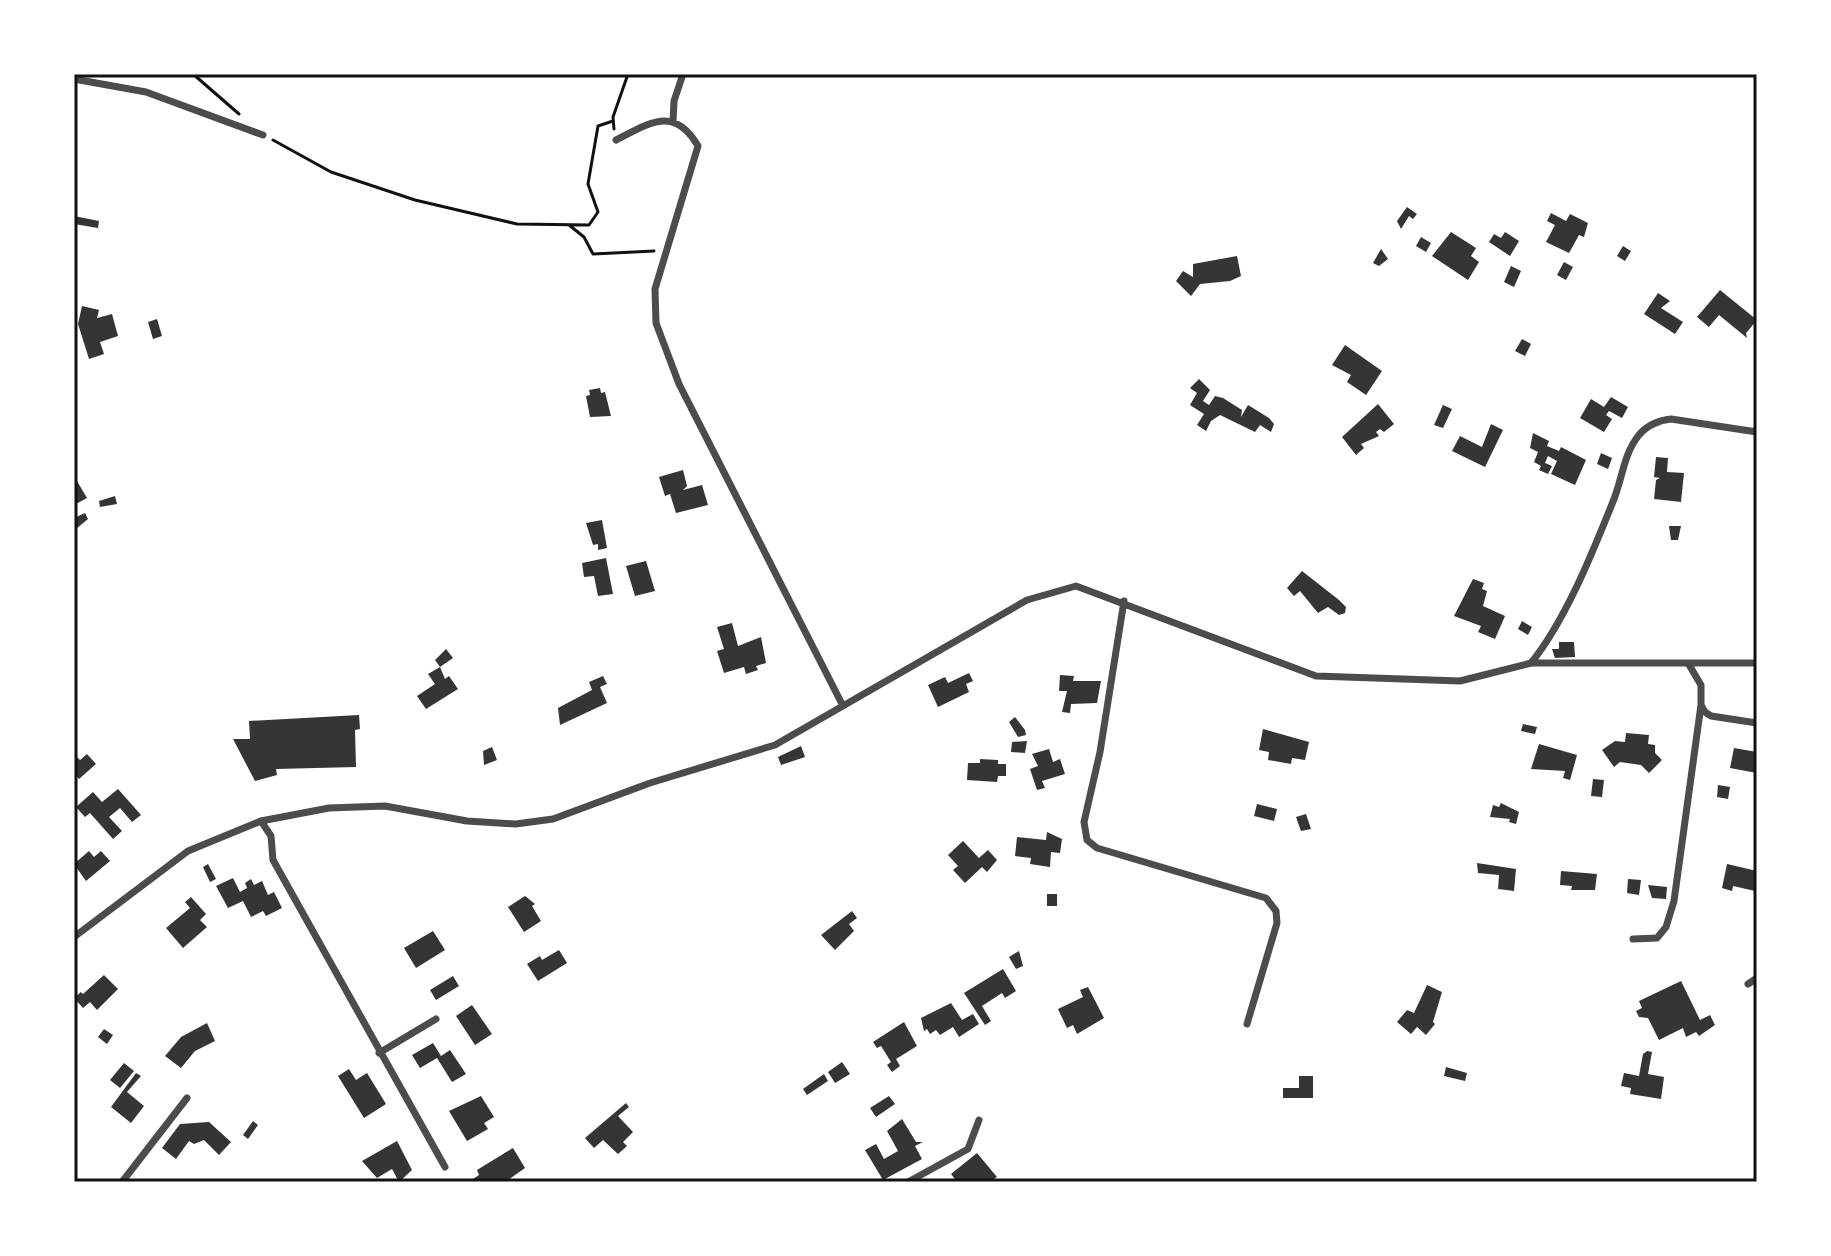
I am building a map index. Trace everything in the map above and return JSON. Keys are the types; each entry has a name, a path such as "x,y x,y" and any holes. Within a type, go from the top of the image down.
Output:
{"street":[{"path":"673,122 674,101 683,74"},
{"path":"74,79 146,92 263,135"},
{"path":"616,140 656,120 673,122 689,131 698,146 655,289 656,323 679,384 842,704"},
{"path":"1531,663 1552,637 1614,501 1623,467 1639,435 1659,420 1671,419 1757,432"},
{"path":"74,937 174,859 261,821 329,808 385,806 467,821 516,824 553,819 650,783 775,745 842,704 1048,591 1076,586 1124,601 1316,676 1460,681 1531,663 1757,663"},
{"path":"1124,601 1100,752 1084,822 1087,840 1097,848 1266,898 1272,905 1277,923 1247,1024"},
{"path":"1633,939 1657,938 1666,927 1674,901 1701,705 1701,685 1688,663"},
{"path":"1701,705 1711,716 1757,723"},
{"path":"261,821 271,836 273,860 445,1167"},
{"path":"1748,984 1757,978"},
{"path":"379,1053 436,1019"},
{"path":"122,1182 187,1098"},
{"path":"908,1182 968,1149 979,1120"}],"path":[{"path":"193,74 240,115"},
{"path":"616,140 613,121 628,74"},
{"path":"263,135 331,172 415,200 517,224 589,225 598,212 588,184 598,126 613,121"},
{"path":"569,225 584,237 593,254 666,251"}],"building":[{"path":"1407,207 1417,214 1413,219 1409,216 1401,229 1397,221"},
{"path":"1551,213 1566,221 1570,214 1588,223 1584,237 1579,235 1569,253 1546,242 1555,225 1547,221"},
{"path":"74,216 99,221 98,228 74,224"},
{"path":"1451,232 1476,248 1471,256 1479,262 1468,280 1432,256"},
{"path":"1505,232 1519,241 1510,256 1489,242 1494,234 1501,238"},
{"path":"1421,237 1431,243 1426,252 1416,246"},
{"path":"1623,246 1631,251 1625,261 1617,256"},
{"path":"1381,249 1388,259 1379,266 1373,263"},
{"path":"1237,256 1241,276 1230,281 1200,284 1191,296 1176,281 1183,271 1193,277 1193,264"},
{"path":"1564,262 1573,267 1566,280 1557,275"},
{"path":"1511,266 1521,271 1514,287 1504,282"},
{"path":"1720,290 1757,320 1746,333 1747,338 1719,315 1709,327 1697,317"},
{"path":"1658,293 1670,301 1661,308 1683,322 1675,334 1644,314"},
{"path":"82,306 99,310 97,318 112,314 118,336 100,342 104,354 89,359 78,324"},
{"path":"157,319 162,336 153,339 148,322"},
{"path":"1522,339 1531,344 1525,356 1515,351"},
{"path":"1345,345 1382,371 1366,395 1347,382 1351,375 1332,365"},
{"path":"1199,379 1210,390 1203,401 1209,405 1215,396 1223,398 1242,410 1241,417 1248,405 1269,418 1274,424 1271,432 1260,425 1255,432 1220,415 1211,421 1206,431 1197,425 1204,414 1190,405 1197,393 1190,388"},
{"path":"600,388 601,393 605,392 611,416 590,417 586,396 590,395 589,390"},
{"path":"1611,397 1628,407 1622,418 1609,411 1606,415 1612,419 1604,432 1580,418 1591,399 1604,407"},
{"path":"1378,404 1394,424 1384,432 1380,429 1376,432 1379,436 1361,444 1364,448 1356,455 1342,437"},
{"path":"1443,405 1452,409 1443,428 1434,425"},
{"path":"1491,424 1503,430 1485,467 1452,451 1460,436 1482,447"},
{"path":"1533,433 1549,441 1547,446 1559,451 1561,447 1586,460 1575,485 1551,474 1557,461 1548,456 1545,463 1552,466 1548,474 1539,470 1541,466 1534,462 1538,452 1530,448"},
{"path":"1601,453 1612,458 1608,469 1597,464"},
{"path":"1656,457 1668,458 1667,472 1684,473 1681,502 1654,499 1656,480 1660,478 1654,477"},
{"path":"683,470 687,486 683,490 702,485 708,505 676,513 670,494 665,496 659,477"},
{"path":"74,476 87,498 74,505"},
{"path":"115,496 117,504 100,507 99,501"},
{"path":"85,513 88,519 76,529 74,518"},
{"path":"602,520 607,548 598,550 598,544 593,545 586,523"},
{"path":"1669,526 1681,526 1678,540 1671,540"},
{"path":"606,558 613,594 598,596 594,576 584,577 582,563"},
{"path":"646,561 655,591 635,596 626,566"},
{"path":"1302,571 1339,600 1346,607 1345,613 1339,615 1328,607 1318,613 1300,591 1294,596 1287,588"},
{"path":"1473,579 1484,583 1482,589 1487,591 1483,606 1505,616 1495,639 1478,632 1481,626 1454,616"},
{"path":"1522,621 1532,627 1528,635 1518,629"},
{"path":"732,623 738,646 761,637 766,663 756,666 758,670 746,674 744,667 724,673 717,651 724,649 717,627"},
{"path":"1559,642 1574,642 1575,657 1555,658 1552,649 1559,649"},
{"path":"446,649 453,658 440,667 435,660"},
{"path":"440,667 445,679 449,676 458,689 426,709 417,696 435,684 428,674"},
{"path":"969,673 973,681 966,684 969,692 938,707 928,685 945,677 948,683"},
{"path":"1060,675 1074,676 1073,681 1101,681 1097,703 1071,704 1070,713 1062,712 1067,691 1059,691"},
{"path":"603,676 607,684 600,687 607,703 560,725 558,708 592,690 589,682"},
{"path":"359,715 360,729 355,730 356,767 276,769 277,775 255,781 233,739 250,739 249,721"},
{"path":"1015,717 1026,735 1018,737 1009,722"},
{"path":"1523,724 1537,727 1535,734 1521,731"},
{"path":"1263,729 1309,742 1305,760 1292,758 1291,764 1268,760 1269,752 1259,750"},
{"path":"1626,733 1649,735 1648,744 1655,745 1655,753 1662,760 1649,773 1641,765 1620,762 1614,767 1602,750 1615,741 1625,742"},
{"path":"1027,741 1025,753 1011,752 1012,742"},
{"path":"1539,744 1577,755 1570,780 1563,778 1565,771 1531,769"},
{"path":"801,746 805,757 781,765 778,757"},
{"path":"492,747 497,760 484,765 483,751"},
{"path":"1734,748 1757,752 1757,773 1730,768"},
{"path":"1049,749 1053,762 1060,759 1065,774 1042,781 1045,788 1037,790 1030,769 1038,766 1032,754"},
{"path":"74,754 80,760 87,754 96,764 79,779 74,773"},
{"path":"980,759 998,760 998,764 1006,764 1006,776 998,776 997,782 967,780 968,763 980,763"},
{"path":"1593,779 1604,780 1602,797 1591,796"},
{"path":"1718,785 1730,787 1728,799 1717,797"},
{"path":"118,789 141,815 132,822 120,808 109,817 122,831 113,839 90,813 85,817 76,807 93,792 102,802"},
{"path":"1501,803 1519,812 1516,824 1509,822 1510,819 1490,817 1493,805 1499,807"},
{"path":"1257,804 1277,809 1274,821 1254,816"},
{"path":"1306,814 1311,829 1301,831 1296,817"},
{"path":"1047,832 1062,839 1060,853 1051,852 1050,867 1030,864 1031,858 1015,856 1017,837 1046,840"},
{"path":"963,841 979,858 988,850 997,860 987,872 982,867 965,883 953,870 958,866 948,855"},
{"path":"89,851 94,857 101,851 110,861 86,881 74,864"},
{"path":"1477,863 1516,869 1514,891 1498,889 1499,875 1478,873"},
{"path":"208,864 216,879 210,882 203,867"},
{"path":"1727,864 1757,871 1755,891 1733,886 1732,891 1722,888"},
{"path":"1561,871 1597,874 1595,890 1571,890 1572,886 1560,885"},
{"path":"233,878 240,892 247,888 245,883 251,879 254,885 262,881 268,895 274,892 282,908 266,916 263,911 251,917 243,901 228,908 216,886"},
{"path":"1628,879 1641,880 1639,895 1627,893"},
{"path":"1648,885 1667,887 1666,899 1652,898"},
{"path":"1047,894 1057,894 1057,906 1047,906"},
{"path":"525,896 535,904 532,906 541,921 524,932 508,907"},
{"path":"191,897 206,914 200,920 207,927 183,948 166,928 190,908 185,902"},
{"path":"852,911 857,918 849,924 854,931 835,950 821,935"},
{"path":"433,931 445,950 416,968 404,948"},
{"path":"559,950 567,963 538,981 527,964"},
{"path":"1019,951 1023,966 1016,969 1009,957"},
{"path":"1003,969 1016,991 1005,998 1002,993 982,1006 991,1021 985,1025 964,993"},
{"path":"104,975 118,989 97,1010 90,1002 83,1008 74,998"},
{"path":"453,976 459,986 436,1000 430,990"},
{"path":"1681,981 1700,1020 1710,1015 1715,1025 1699,1036 1696,1032 1686,1037 1683,1028 1659,1040 1648,1018 1639,1017 1636,1011 1642,1008 1639,1001"},
{"path":"1427,985 1442,992 1435,1024 1426,1035 1417,1027 1411,1034 1397,1022 1407,1010 1414,1013"},
{"path":"1088,987 1104,1018 1077,1034 1073,1025 1067,1028 1058,1009 1083,997 1080,990"},
{"path":"951,1003 962,1020 973,1014 979,1024 959,1037 953,1027 940,1035 936,1030 930,1034 927,1029 924,1031 921,1018"},
{"path":"472,1005 492,1034 475,1045 456,1016"},
{"path":"904,1022 917,1046 896,1059 900,1066 892,1072 887,1065 891,1062 881,1046 877,1048 873,1042"},
{"path":"207,1023 215,1041 195,1051 181,1068 165,1056 181,1037"},
{"path":"104,1029 113,1035 107,1044 98,1037"},
{"path":"433,1043 441,1056 450,1050 466,1074 452,1082 437,1058 420,1068 412,1055"},
{"path":"1652,1052 1648,1074 1664,1077 1661,1099 1630,1094 1631,1088 1621,1086 1624,1073 1639,1076 1643,1054"},
{"path":"842,1062 850,1074 835,1083 828,1072"},
{"path":"124,1063 134,1071 120,1088 110,1080"},
{"path":"1446,1067 1467,1073 1465,1081 1444,1076"},
{"path":"349,1069 356,1080 367,1073 386,1104 364,1118 338,1076"},
{"path":"136,1073 141,1076 127,1092 144,1106 131,1123 111,1107"},
{"path":"824,1074 828,1081 807,1095 803,1089"},
{"path":"1299,1076 1313,1076 1313,1098 1283,1098 1283,1088 1299,1088"},
{"path":"481,1096 494,1117 484,1123 488,1129 467,1141 449,1111"},
{"path":"889,1096 895,1104 876,1117 870,1108"},
{"path":"626,1103 629,1107 618,1116 633,1132 623,1142 627,1146 618,1154 603,1140 594,1148 585,1138"},
{"path":"902,1119 916,1142 923,1142 915,1146 922,1159 883,1180 865,1150 876,1144 884,1159 898,1151 887,1131"},
{"path":"253,1121 258,1125 248,1139 243,1135"},
{"path":"209,1122 231,1142 219,1155 204,1140 194,1144 189,1141 176,1159 162,1148 180,1124"},
{"path":"397,1141 412,1170 399,1182 392,1169 377,1178 362,1161"},
{"path":"513,1148 525,1168 505,1182 475,1182 473,1179 479,1175 477,1170"},
{"path":"977,1153 997,1177 989,1182 957,1182 951,1174"}]}
